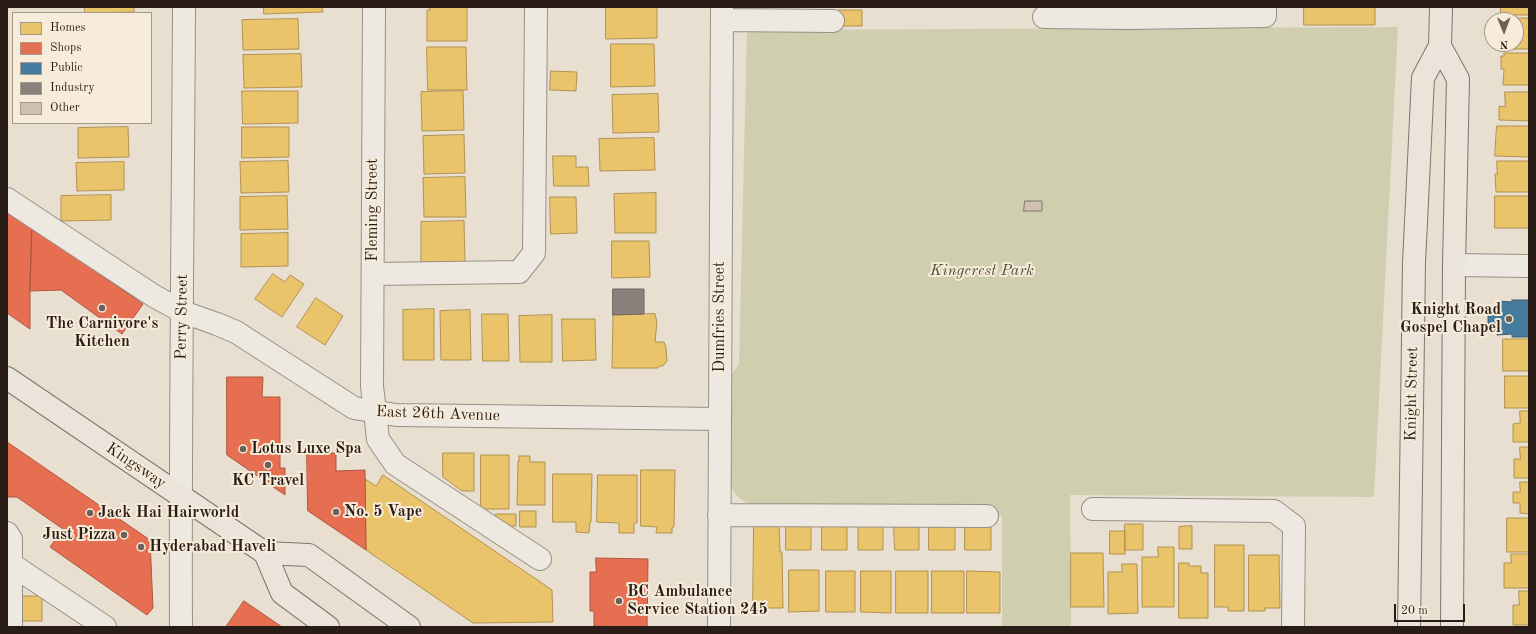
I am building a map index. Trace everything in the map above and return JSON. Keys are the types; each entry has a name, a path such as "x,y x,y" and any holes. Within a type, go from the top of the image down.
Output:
{"main road":[{"name":"Knight Street","path":"1408,627 1414,263 1423,78 1440,46 1441,7"},
{"path":"1440,46 1458,78 1454,265 1452,627"},
{"name":"Kingsway","path":"7,378 265,553"},
{"path":"328,627 282,593 265,553 309,555 409,627"}],"street":[{"name":"Perry Street","path":"181,627 182,497 180,438 183,312 184,7"},
{"name":"Fleming Street","path":"374,7 372,386 378,439 395,464 540,559"},
{"path":"373,274 519,272 534,253 536,7"},
{"path":"1044,17 1127,18 1265,16 1265,7"},
{"path":"722,13 833,21"},
{"name":"Dumfries Street","path":"719,627 722,13"},
{"name":"East 26th Avenue","path":"7,199 154,296 183,312 236,332 354,408 396,415 720,419"},
{"path":"1454,265 1529,266"},
{"path":"1093,510 1274,511 1294,526 1293,627"},
{"path":"719,515 987,516"},
{"path":"7,534 11,539 11,627"},
{"path":"11,564 105,627"}],"green space":[{"name":"Kingcrest Park","path":"1398,27 1374,497 1070,495 1071,627 1002,627 1002,516 755,515 755,506 744,501 735,494 731,486 732,374 739,364 747,30"}],"building: Homes":[{"path":"85,7 134,7 134,12 85,12"},
{"path":"264,7 322,7 323,12 264,14"},
{"path":"430,7 467,7 467,41 427,41 427,10 430,10"},
{"path":"606,7 657,7 657,38 606,39"},
{"path":"1304,7 1375,7 1375,25 1304,25"},
{"path":"1501,7 1529,7 1529,15 1524,15 1524,12 1501,12"},
{"path":"838,10 862,10 862,26 838,26"},
{"path":"1524,18 1529,18 1529,49 1524,49"},
{"path":"298,19 299,49 243,50 242,20"},
{"path":"611,44 654,44 655,86 611,87"},
{"path":"427,47 466,47 467,90 428,90"},
{"path":"1504,53 1529,53 1529,85 1503,85 1504,69 1501,69 1501,56 1504,56"},
{"path":"301,54 302,87 244,88 243,55"},
{"path":"551,71 577,72 576,91 550,90"},
{"path":"242,91 298,91 298,123 243,124"},
{"path":"463,91 464,130 422,131 421,92"},
{"path":"1505,92 1529,92 1529,121 1499,120 1499,106 1505,107"},
{"path":"658,94 659,132 613,133 612,95"},
{"path":"1497,126 1529,126 1529,157 1495,156"},
{"path":"128,127 129,157 78,158 78,128"},
{"path":"242,127 289,127 289,157 242,158"},
{"path":"464,135 465,173 424,174 423,136"},
{"path":"654,138 655,170 600,171 599,139"},
{"path":"553,156 576,156 576,167 588,167 589,186 554,186"},
{"path":"288,161 289,192 241,193 240,162"},
{"path":"1497,161 1529,161 1529,192 1496,192 1495,174 1497,174"},
{"path":"124,162 124,190 77,191 76,163"},
{"path":"465,177 466,217 424,217 423,178"},
{"path":"656,193 656,233 615,233 614,194"},
{"path":"111,195 111,220 61,221 61,196"},
{"path":"287,196 288,229 240,230 240,197"},
{"path":"1495,196 1529,196 1529,228 1495,228"},
{"path":"550,197 576,197 577,233 551,234"},
{"path":"464,221 465,262 421,263 421,222"},
{"path":"288,233 288,266 241,267 241,234"},
{"path":"612,241 649,241 650,277 612,278"},
{"path":"273,274 285,282 290,275 304,284 282,317 255,299"},
{"path":"316,298 343,316 325,345 297,327"},
{"path":"434,309 434,360 403,360 403,310"},
{"path":"470,310 471,360 441,360 440,311"},
{"path":"482,314 508,314 509,361 483,361"},
{"path":"655,314 657,322 655,342 664,342 667,361 663,366 659,366 658,368 612,368 613,315"},
{"path":"552,315 552,362 520,362 519,316"},
{"path":"562,319 595,319 596,360 563,361"},
{"path":"1503,339 1529,339 1529,371 1503,371"},
{"path":"1505,376 1529,376 1529,408 1505,408"},
{"path":"1520,411 1529,411 1529,442 1513,442 1513,424 1520,423"},
{"path":"1520,447 1529,447 1529,478 1514,478 1514,459 1520,459"},
{"path":"443,453 474,453 474,491 462,491 443,477"},
{"path":"481,455 509,455 509,509 481,509"},
{"path":"519,456 530,456 530,462 545,462 545,505 517,505"},
{"path":"641,470 675,470 674,527 672,527 672,533 656,533 657,527 641,526"},
{"path":"553,474 592,474 591,522 589,533 576,532 576,522 553,522"},
{"path":"383,475 552,590 553,622 473,623 366,550 365,479 376,486"},
{"path":"598,475 637,475 637,523 634,523 634,533 619,533 619,523 597,522"},
{"path":"1520,482 1529,482 1529,514 1520,513 1520,503 1513,503 1513,492 1520,492"},
{"path":"520,511 536,511 536,527 520,527"},
{"path":"496,514 516,514 516,526 496,526"},
{"path":"1507,518 1529,518 1529,552 1507,552"},
{"path":"754,524 779,524 780,552 782,552 783,608 753,608"},
{"path":"1125,524 1143,524 1143,550 1125,550"},
{"path":"786,525 811,525 811,550 786,550"},
{"path":"822,525 847,525 847,550 822,550"},
{"path":"883,525 883,550 858,550 858,526"},
{"path":"929,525 955,525 955,550 929,550"},
{"path":"965,525 991,525 991,550 965,550"},
{"path":"894,526 919,526 919,550 895,550"},
{"path":"1192,526 1192,549 1179,549 1179,527"},
{"path":"1110,531 1125,531 1125,554 1110,554"},
{"path":"1215,545 1244,545 1244,611 1228,611 1228,607 1215,607"},
{"path":"1158,547 1174,547 1174,607 1142,607 1142,557 1158,557"},
{"path":"1071,553 1103,553 1104,607 1071,607"},
{"path":"1511,554 1529,554 1529,588 1504,588 1504,563 1511,563"},
{"path":"1249,555 1279,555 1280,608 1265,608 1265,611 1249,611"},
{"path":"1179,563 1189,563 1189,566 1201,566 1201,573 1208,573 1208,618 1179,618"},
{"path":"1122,564 1137,564 1138,613 1108,614 1108,572 1122,572"},
{"path":"789,570 819,570 819,611 789,612"},
{"path":"826,571 855,571 855,612 826,612"},
{"path":"861,571 891,571 891,613 861,612"},
{"path":"896,571 928,571 928,613 896,613"},
{"path":"932,571 964,571 964,613 932,613"},
{"path":"967,571 1000,572 1000,613 967,613"},
{"path":"1519,591 1529,591 1529,625 1513,625 1513,605 1519,605"},
{"path":"17,596 42,596 42,621 17,621"}],"building: Shops":[{"path":"7,212 32,227 30,329 7,313"},
{"path":"32,227 143,304 122,334 61,290 30,291"},
{"path":"227,377 263,377 262,397 280,397 280,468 285,468 285,495 227,455"},
{"path":"7,442 150,540 153,608 147,615 50,547 63,529 17,497 7,497"},
{"path":"307,453 336,453 336,471 365,470 366,550 308,511"},
{"name":"BC Ambulance Service Station 245","path":"596,558 648,559 647,627 594,626 594,611 590,611 590,572 596,572"},
{"path":"244,601 282,627 226,627"}],"building: Public":[{"name":"Knight Road Gospel Chapel","path":"1512,300 1529,300 1529,337 1512,337 1512,334 1497,335 1497,324 1488,324 1488,313 1497,313 1497,301 1512,302"}],"building: Industry":[{"path":"613,289 644,289 644,314 613,315"}],"building: Other":[{"path":"1025,201 1042,201 1042,211 1024,211"}],"place":[{"name":"The Carnivore's Kitchen","path":"102,308"},
{"name":"Knight Road Gospel Chapel","path":"1509,319"},
{"name":"Lotus Luxe Spa","path":"243,449"},
{"name":"KC Travel","path":"268,465"},
{"name":"No. 5 Vape","path":"336,512"},
{"name":"Jack Hai Hairworld","path":"90,513"},
{"name":"Just Pizza","path":"124,535"},
{"name":"Hyderabad Haveli","path":"141,547"},
{"name":"BC Ambulance Service Station 245","path":"619,601"}]}
